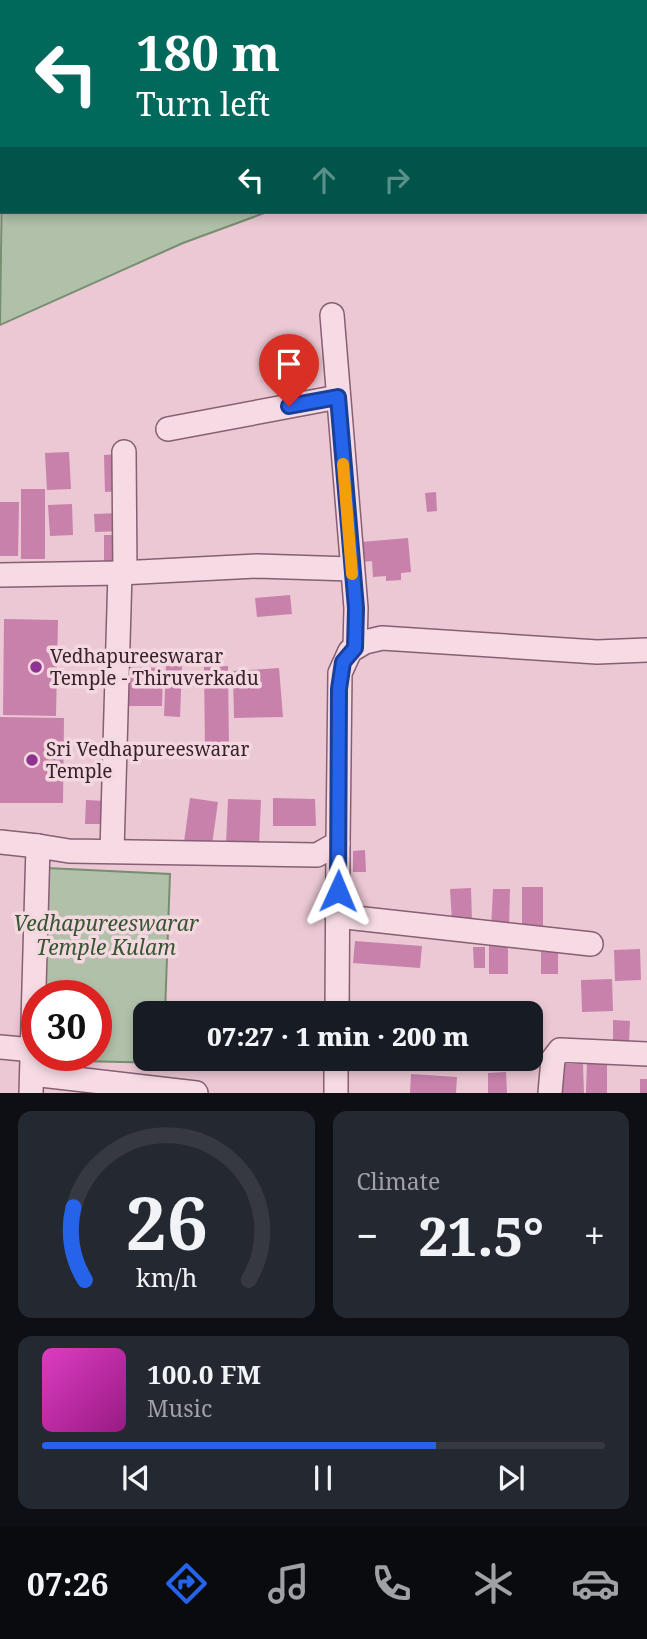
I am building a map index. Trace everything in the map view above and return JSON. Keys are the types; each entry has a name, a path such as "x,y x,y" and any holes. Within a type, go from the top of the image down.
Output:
{"street":[{"path":"332,315 356,608 355,648"},
{"path":"168,429 338,397"},
{"path":"112,851 124,452"},
{"path":"0,575 122,573 257,566 351,569"},
{"path":"337,1001 340,678 343,662 355,648 369,640 388,638 597,652 647,650"},
{"path":"0,842 112,851 317,855 338,843"},
{"path":"35,980 38,846"},
{"path":"337,916 592,944"},
{"path":"0,1047 21,1049"},
{"path":"551,1093 553,1059 560,1050 647,1054"},
{"path":"336,1071 336,1093"},
{"path":"32,1084 197,1093"}],"water":[{"path":"2,214 262,214 183,243 0,325"},
{"name":"Vedhapureeswarar Temple Kulam","path":"47,868 170,874 165,1001 133,1001 133,1062 112,1062 112,980 43,980"}],"building":[{"path":"69,452 71,489 47,490 45,453"},
{"path":"120,454 121,491 105,492 104,455"},
{"path":"21,489 45,489 45,559 21,559"},
{"path":"436,492 437,511 427,512 425,493"},
{"path":"0,502 19,502 18,556 0,556"},
{"path":"72,504 73,535 50,536 48,505"},
{"path":"122,513 123,531 95,532 94,514"},
{"path":"104,535 121,535 122,565 104,565"},
{"path":"408,538 411,572 401,573 401,580 386,581 386,576 373,577 372,561 363,562 361,542"},
{"path":"290,595 292,614 257,617 255,598"},
{"path":"4,619 58,620 56,716 3,715"},
{"path":"166,666 182,666 180,717 164,716"},
{"path":"228,666 229,750 205,750 204,667"},
{"path":"129,667 163,668 162,706 129,706"},
{"path":"279,668 283,717 234,718 233,671"},
{"name":"Sri Vedhapureeswarar Temple","path":"0,717 64,718 63,803 0,803"},
{"path":"190,798 218,802 212,845 184,842"},
{"path":"273,798 315,799 316,826 273,826"},
{"path":"228,799 261,800 259,846 226,845"},
{"path":"86,800 106,801 105,824 85,824"},
{"path":"365,850 366,872 353,872 353,851"},
{"path":"522,887 543,887 543,928 522,928"},
{"path":"471,888 472,921 452,921 450,889"},
{"path":"493,889 510,889 509,930 491,929"},
{"path":"355,941 422,946 420,968 353,963"},
{"path":"489,941 508,941 508,974 489,974"},
{"path":"473,947 485,947 485,968 474,968"},
{"path":"541,947 558,947 558,974 541,974"},
{"path":"640,949 641,980 615,981 614,950"},
{"path":"612,979 613,1011 582,1012 581,980"},
{"path":"613,1020 630,1021 629,1042 613,1041"},
{"path":"587,1060 607,1060 607,1093 586,1093"},
{"path":"560,1064 583,1064 584,1093 561,1093"},
{"path":"506,1072 507,1093 488,1093 488,1073"},
{"path":"411,1074 457,1077 456,1093 410,1093"},
{"path":"640,1079 647,1079 647,1093 640,1093"}],"slow traffic":[{"path":"343,464 352,574"}],"place":[{"name":"Vedhapureeswarar Temple - Thiruverkadu","path":"36,667"},
{"name":"Sri Vedhapureeswarar Temple","path":"32,760"}],"route":[{"path":"289,406 338,397 356,608 355,648 343,662 340,673 338,891"}]}
